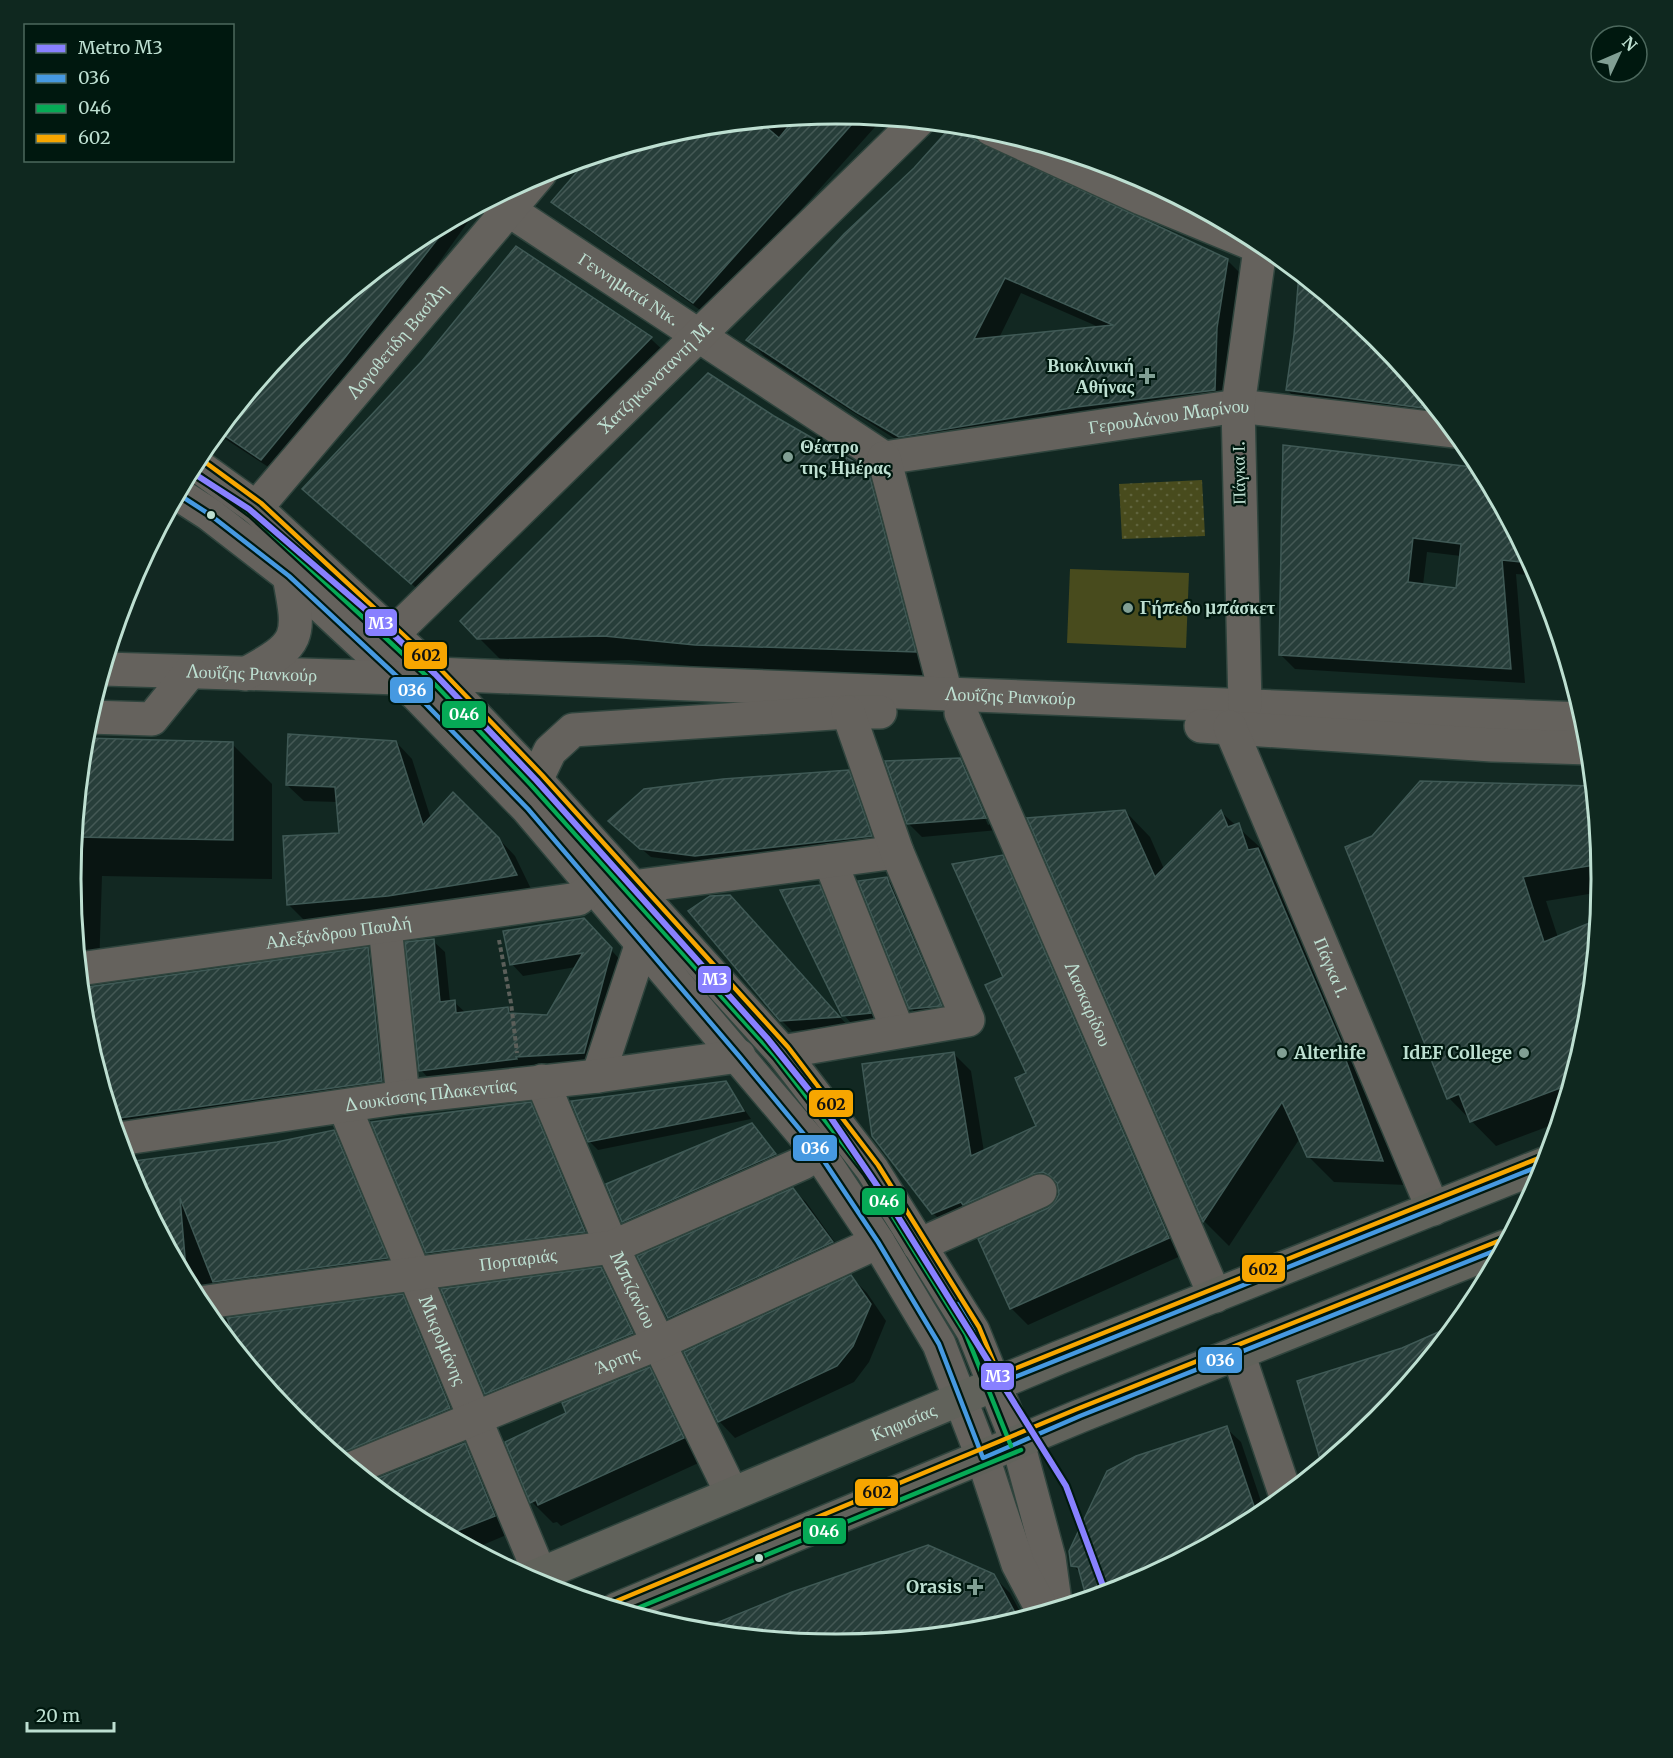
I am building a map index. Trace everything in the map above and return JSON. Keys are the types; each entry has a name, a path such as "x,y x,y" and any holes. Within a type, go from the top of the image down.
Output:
{"main road":[{"name":"Κηφισίας","path":"541,1574 995,1385 1534,1168"},
{"path":"634,1607 1018,1443 1238,1353 1492,1255"}],"street":[{"name":"Χατζηκωνσταντή Μ.","path":"393,634 911,128"},
{"path":"1091,168 1179,206"},
{"name":"Γεννηματά Νικ.","path":"500,204 884,458"},
{"name":"Λογοθετίδη Βασίλη","path":"256,508 500,204"},
{"name":"Πάγκα Ι.","path":"1260,254 1238,406 1237,716 1433,1209"},
{"name":"Γερουλάνου Μαρίνου","path":"884,458 1238,406 1444,430"},
{"name":"Λασκαρίδου","path":"884,458 954,703 1215,1296"},
{"path":"202,469 256,508 435,674 536,780 782,1052 872,1169 974,1331 1018,1443 1049,1558 1055,1602"},
{"path":"184,498 209,514 289,576 400,678 528,809 595,885 816,1149 878,1242 939,1344 983,1458 1018,1564 1040,1606"},
{"path":"245,674 280,655 293,638 297,618 289,576"},
{"name":"Λουΐζης Ριανκούρ","path":"111,669 400,678"},
{"path":"99,717 152,719 190,672"},
{"name":"Λουΐζης Ριανκούρ","path":"435,674 954,703 1237,716 1574,718"},
{"name":"Λουΐζης Ριανκούρ","path":"536,780 550,751 573,730 954,703"},
{"path":"782,1052 968,1020 897,852 848,712"},
{"name":"Λουΐζης Ριανκούρ","path":"1237,716 1492,745 1580,747"},
{"path":"632,887 897,852"},
{"path":"830,861 898,1031"},
{"name":"Αλεξάνδρου Παυλή","path":"86,968 578,899 595,885"},
{"path":"385,927 403,1097"},
{"path":"598,1076 642,943"},
{"name":"Δουκίσσης Πλακεντίας","path":"127,1137 345,1108 403,1097 598,1076 739,1056"},
{"name":"Μπιζανίου","path":"531,1083 732,1494"},
{"name":"Μικρομάνης","path":"345,1108 475,1418 533,1571"},
{"name":"Πορταριάς","path":"211,1303 413,1272 612,1247 803,1163 816,1149"},
{"path":"919,1245 1040,1191"},
{"name":"Άρτης","path":"361,1465 659,1343 878,1242"},
{"path":"1238,1353 1283,1487"}],"path":[{"path":"493,911 511,1003 531,1083"}],"green space":[{"path":"1202,480 1205,536 1122,539 1119,484"},
{"name":"Γήπεδο μπάσκετ","path":"1070,569 1189,573 1186,648 1067,643"}],"building":[{"path":"852,124 693,303 551,202 579,169 641,149 689,138 766,127 779,138 790,125"},
{"path":"947,132 964,135 1228,259 1217,328 1215,390 1077,407 899,437 856,412 746,340 844,234 914,168","holes":["1005,278 1113,325 974,339"]},
{"path":"439,238 343,360 261,460 225,436 237,419 268,381 338,311 377,280"},
{"path":"516,246 652,337 411,584 302,489 422,361"},
{"path":"1298,282 1335,311 1371,345 1428,409 1286,390"},
{"path":"708,373 774,416 868,470 916,652 695,645 604,636 477,639 460,621"},
{"path":"1283,445 1470,467 1491,501 1522,562 1502,560 1511,669 1279,655","holes":["1413,538 1461,544 1456,588 1408,582"]},
{"path":"288,734 396,741 423,825 453,792 499,838 517,875 388,896 287,905 283,836 339,833 335,787 286,785"},
{"path":"95,738 233,742 233,840 83,837 87,780"},
{"path":"960,758 986,818 907,824 885,761"},
{"path":"849,770 872,836 695,856 640,849 608,821 644,789 723,779"},
{"path":"1420,781 1586,786 1591,866 1523,877 1544,942 1590,923 1586,978 1562,1087 1470,1122 1459,1094 1447,1099 1345,847 1372,836"},
{"path":"1125,810 1155,877 1221,810 1228,827 1239,823 1248,850 1258,848 1346,1054 1344,1055 1383,1161 1307,1157 1282,1102 1203,1222 1027,818"},
{"path":"1003,855 1169,1238 1010,1309 978,1239 1048,1208 1059,1194 1057,1183 1043,1172 1033,1174 963,1205 961,1202 932,1214 872,1136 862,1064 954,1052 971,1156 1036,1126 1015,1078 1026,1073 985,985 1003,977 952,864"},
{"path":"887,877 942,1006 909,1009 858,881"},
{"path":"820,885 871,1013 842,1016 780,890"},
{"path":"730,895 840,1017 780,1021 688,911 710,896"},
{"path":"584,918 612,948 584,1053 516,1057 517,1059 419,1071 405,942 434,939 440,1002 455,1000 456,1013 508,1007 509,1013 547,1015 583,953 510,965 503,931"},
{"path":"368,947 382,1081 120,1118 107,1075 89,987"},
{"path":"726,1081 744,1111 588,1142 571,1101"},
{"path":"531,1102 585,1232 426,1253 371,1122"},
{"path":"752,1123 776,1154 622,1222 606,1184"},
{"path":"334,1130 388,1258 213,1282 180,1198 185,1263 159,1213 136,1161 277,1142"},
{"path":"793,1188 833,1242 668,1318 637,1256"},
{"path":"601,1267 633,1333 485,1394 441,1289"},
{"path":"851,1275 871,1304 853,1346 837,1366 718,1422 684,1352"},
{"path":"403,1294 450,1408 344,1452 302,1413 268,1377 233,1333 227,1318"},
{"path":"1442,1330 1405,1377 1371,1413 1320,1459 1297,1381 1402,1348"},
{"path":"650,1367 684,1438 538,1505 536,1500 530,1503 505,1442 566,1413 562,1403"},
{"path":"1227,1426 1255,1508 1171,1557 1085,1592 1078,1567 1071,1566 1069,1551 1107,1471 1136,1456"},
{"path":"465,1443 495,1516 456,1531 378,1478"},
{"path":"928,1545 994,1574 1015,1613 935,1628 886,1633 787,1633 714,1624 792,1592"}],"metro line":[{"name":"Μ3","path":"198,476 249,509 380,622 435,674 536,780 767,1038 829,1115 897,1215 1066,1486 1103,1585"}],"transit line":[{"name":"602","path":"206,463 261,503 440,669 542,775 788,1047 878,1165 979,1327 999,1375 1538,1159"},
{"name":"046","path":"198,475 251,514 430,679 531,785 776,1057 866,1173 966,1334 1011,1446"},
{"name":"036","path":"184,498 209,514 289,576 417,695 528,809 739,1056 816,1149 878,1242 939,1344 983,1458 1080,1416 1494,1251"},
{"name":"036","path":"957,1304 973,1331 995,1385 1534,1168"},
{"name":"602","path":"616,1601 1077,1409 1500,1241"},
{"name":"046","path":"638,1608 1021,1450"}],"place":[{"name":"Βιοκλινική Αθήνας","path":"1147,376"},
{"name":"Θέατρο της Ημέρας","path":"788,457"},
{"name":"Γήπεδο μπάσκετ","path":"1128,608"},
{"name":"Alterlife","path":"1282,1053"},
{"name":"IdEF College","path":"1524,1053"},
{"name":"Orasis","path":"975,1587"}]}
